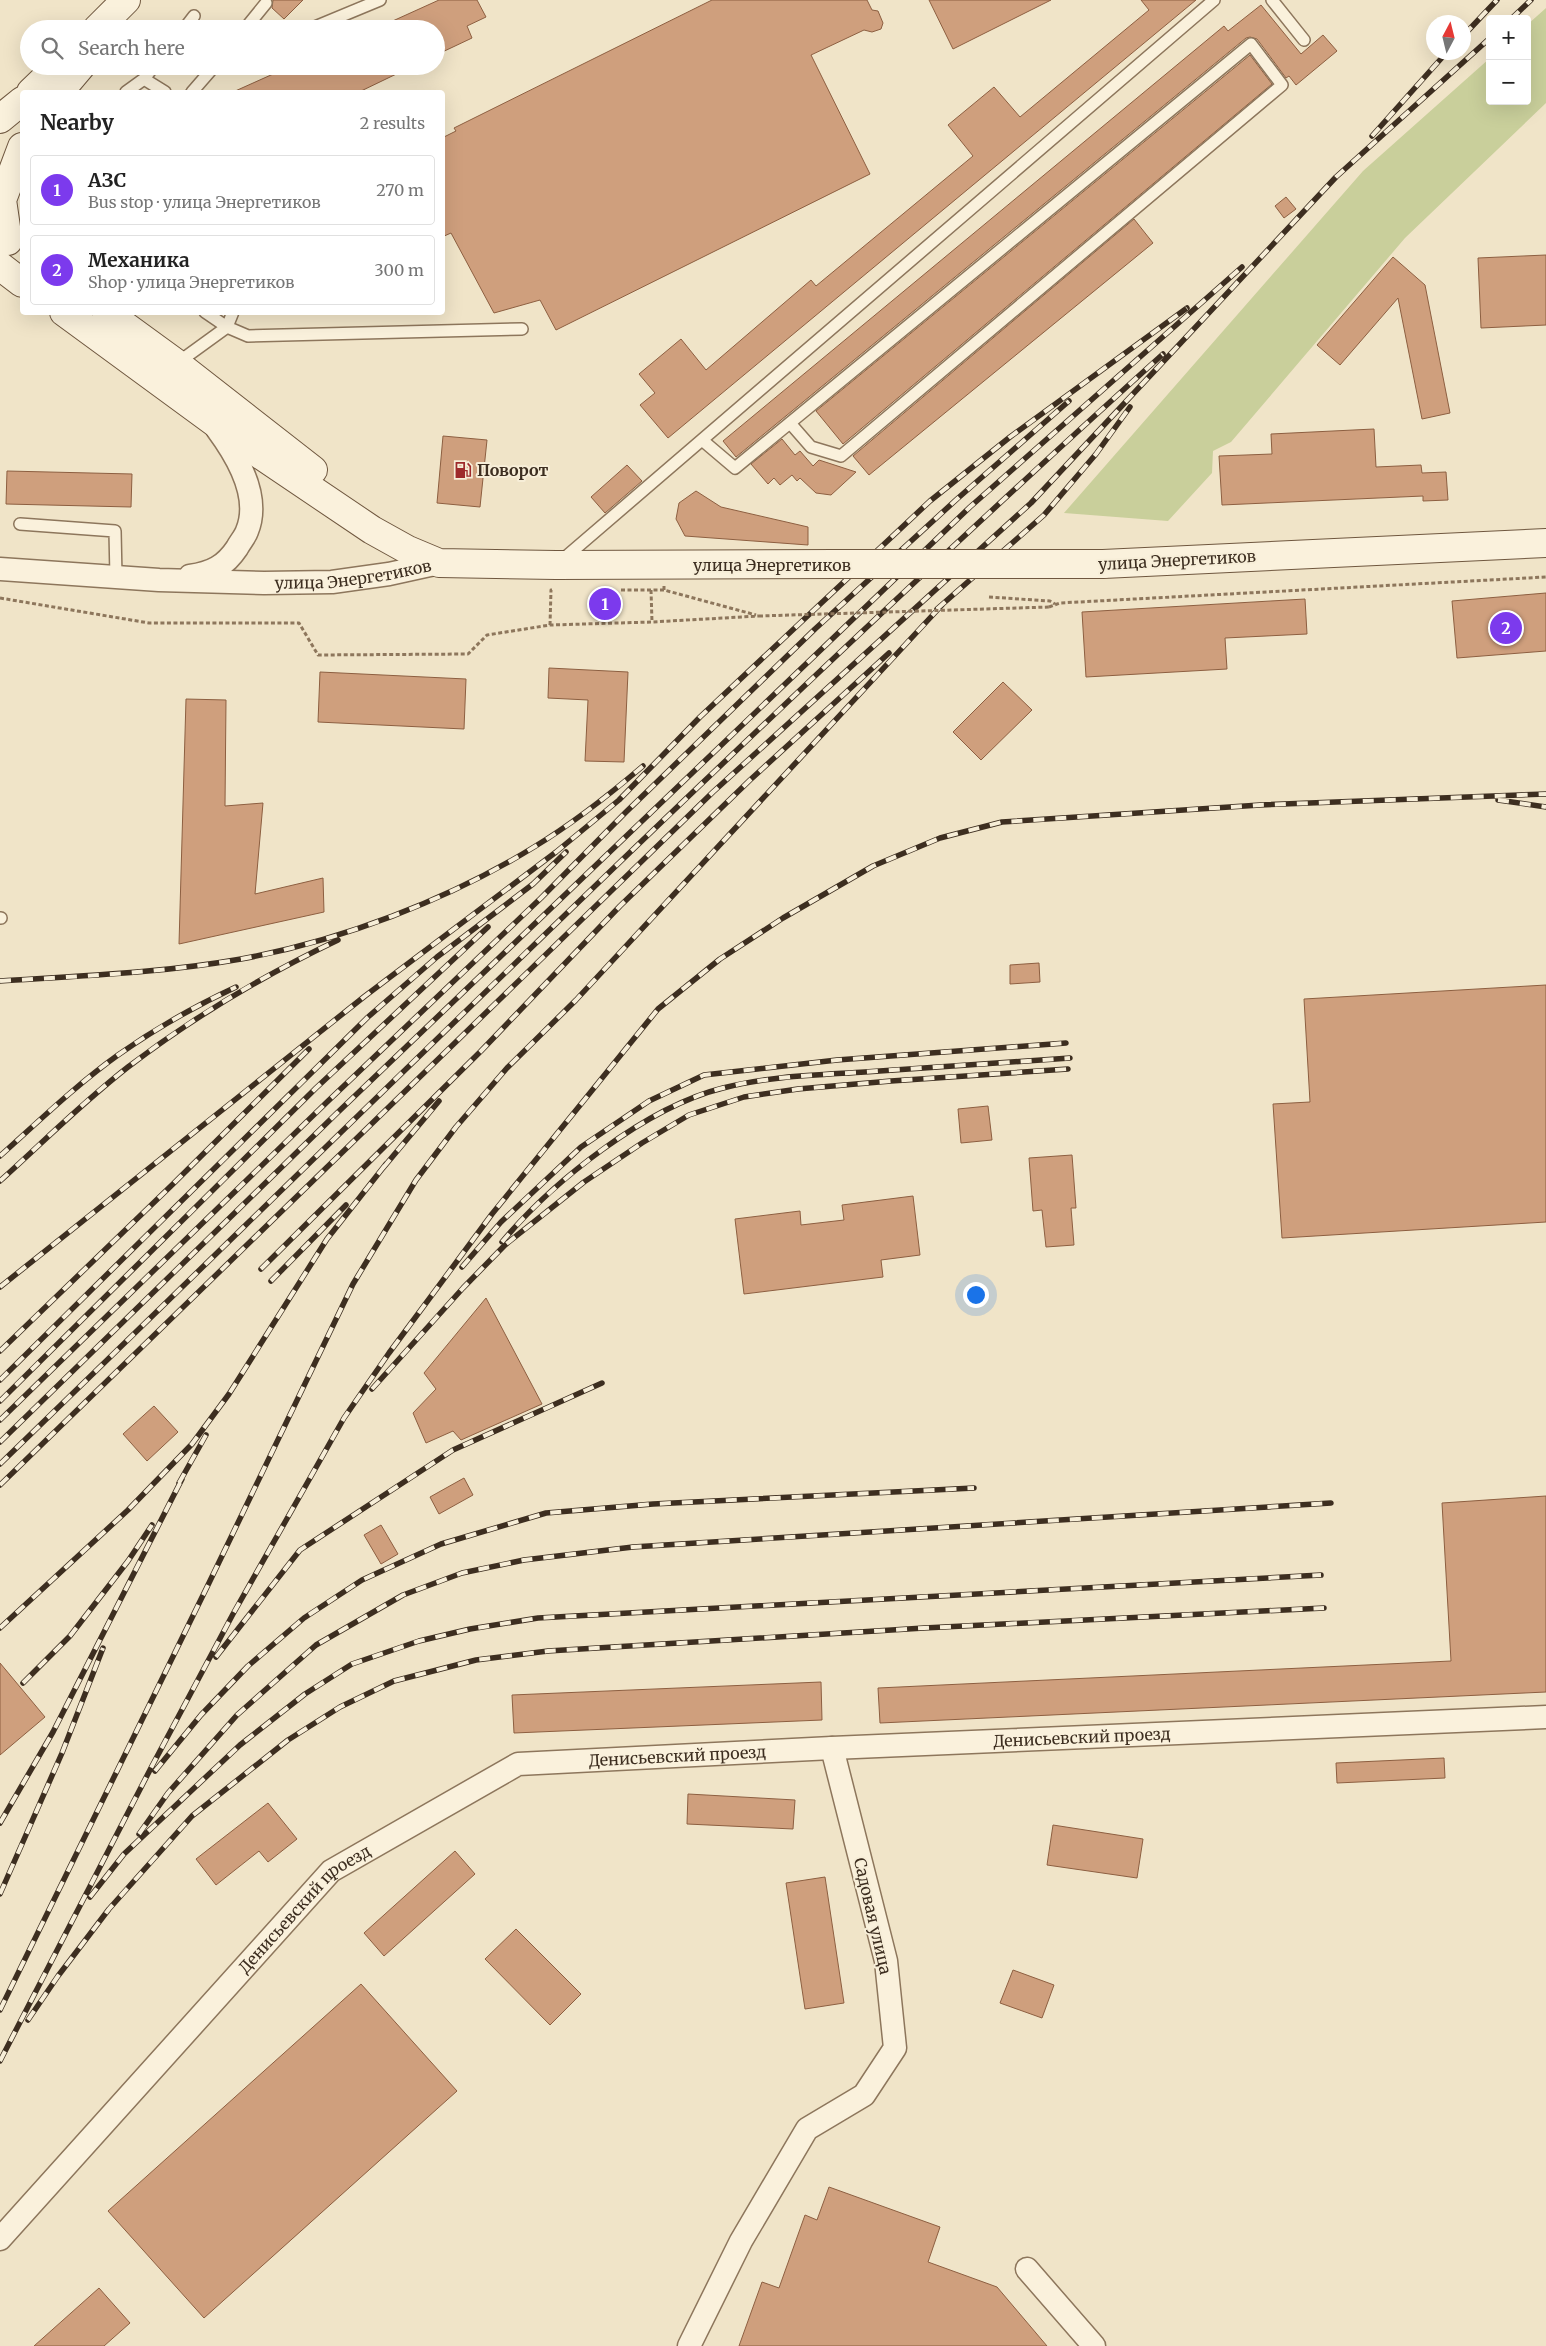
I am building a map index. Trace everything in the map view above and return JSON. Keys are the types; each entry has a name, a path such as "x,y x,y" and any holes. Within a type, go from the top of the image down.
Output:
{"main road":[{"path":"106,20 126,0"},
{"path":"120,20 137,0"},
{"path":"33,90 49,75"},
{"path":"61,90 73,75"},
{"path":"0,119 20,103"},
{"path":"20,152 2,200 8,249 20,278"},
{"path":"69,315 167,372 439,563"},
{"path":"109,315 167,372 207,416 240,441 372,530 408,550 439,563"},
{"name":"улица Энергетиков","path":"439,563 553,578 837,564 1104,564 1546,543"}],"street":[{"path":"159,580 209,573 230,558 248,531 251,502 245,479 234,451 207,416"},
{"name":"улица Энергетиков","path":"0,569 159,580 264,583 332,582 389,574 439,563"},
{"name":"Денисьевский проезд","path":"0,2239 331,1871 518,1764 832,1748 1546,1717"},
{"name":"Садовая улица","path":"690,2346 740,2241 807,2129 864,2095 895,2048 886,1961 832,1748"},
{"path":"1027,2269 1094,2346"}],"lane":[{"path":"332,20 380,0"},
{"path":"553,578 702,440 1214,0"},
{"path":"1272,0 1304,40"},
{"path":"253,20 266,4"},
{"path":"191,20 194,16"},
{"path":"702,440 735,468 1251,44 1282,85 842,456 811,447 790,423"},
{"path":"129,90 147,75"},
{"path":"194,90 208,75"},
{"path":"144,79 162,90"},
{"path":"209,315 226,327 248,336 522,329"},
{"path":"167,372 226,327 232,315"},
{"path":"20,524 115,531 116,577"}],"path":[{"path":"0,598 149,623 299,623 318,655 468,654 487,635 550,625 1049,607 1056,604 1546,577"},
{"path":"550,625 553,578"},
{"path":"651,590 652,622"},
{"path":"989,597 1050,601 1056,604"}],"green space":[{"path":"1546,8 1546,103 1405,238 1231,442 1213,451 1212,473 1168,521 1064,513 1363,171 1486,62 1486,105 1531,105 1531,21"}],"building":[{"path":"273,0 303,0 284,19 272,8"},
{"path":"439,0 477,0 486,17 467,26 472,38 445,51 445,20 395,20"},
{"path":"712,0 867,0 872,10 878,11 883,23 881,29 872,32 864,30 811,55 870,174 556,330 540,300 494,313 451,233 445,236 445,136 456,131 454,128"},
{"path":"929,0 1051,0 953,49"},
{"path":"1141,0 1196,0 668,438 640,405 655,393 639,374 681,339 706,370 811,280 816,286 973,156 948,125 994,87 1020,117 1149,10"},
{"path":"1261,5 1301,54 1323,35 1337,51 1296,85 1289,76 1286,78 1257,39 1246,38 736,457 723,441 1224,26 1228,31"},
{"path":"1250,55 1272,84 843,444 816,411"},
{"path":"271,75 394,75 363,90 237,90"},
{"path":"1286,197 1296,209 1284,218 1275,206"},
{"path":"1134,219 1153,243 869,475 853,456"},
{"path":"1546,255 1546,325 1481,328 1478,258"},
{"path":"1393,257 1425,285 1450,413 1422,419 1398,298 1340,365 1317,345"},
{"path":"1374,429 1376,467 1421,465 1422,473 1446,472 1448,500 1423,501 1423,496 1222,505 1219,456 1272,454 1271,434"},
{"path":"443,436 487,440 480,507 437,503"},
{"path":"782,439 795,455 800,451 813,466 819,460 856,472 831,495 816,493 800,478 797,481 792,475 780,485 774,478 768,484 751,464"},
{"path":"627,465 642,481 605,513 591,497"},
{"path":"7,471 132,474 131,507 6,504"},
{"path":"696,491 721,507 808,527 808,545 685,536 676,519 679,503"},
{"path":"1546,593 1546,651 1457,658 1452,601"},
{"path":"1305,599 1307,634 1225,638 1227,669 1086,677 1082,612"},
{"path":"549,668 628,672 624,762 585,761 588,700 548,698"},
{"path":"320,672 466,679 464,729 318,722"},
{"path":"1003,682 1032,710 981,760 953,732"},
{"path":"186,699 226,700 225,806 263,803 255,894 323,878 324,912 179,944"},
{"path":"1039,963 1040,982 1010,984 1010,965"},
{"path":"1546,985 1546,1222 1282,1238 1273,1104 1310,1102 1304,999"},
{"path":"988,1106 992,1140 961,1143 958,1109"},
{"path":"1072,1155 1076,1208 1071,1208 1074,1245 1046,1247 1042,1210 1033,1211 1029,1158"},
{"path":"913,1196 920,1255 881,1260 883,1277 744,1294 735,1219 800,1211 801,1225 844,1220 842,1205"},
{"path":"486,1298 542,1404 461,1440 453,1431 426,1443 413,1413 436,1389 424,1373"},
{"path":"154,1406 178,1432 147,1461 123,1434"},
{"path":"464,1478 473,1495 439,1514 430,1497"},
{"path":"1546,1496 1546,1692 880,1723 878,1688 1451,1661 1442,1503"},
{"path":"381,1525 398,1554 381,1564 364,1535"},
{"path":"0,1663 45,1717 0,1755"},
{"path":"821,1682 822,1720 514,1733 512,1695"},
{"path":"1444,1758 1445,1778 1337,1783 1336,1763"},
{"path":"688,1794 795,1800 793,1829 687,1824"},
{"path":"268,1803 297,1839 268,1862 259,1851 216,1885 196,1859"},
{"path":"1053,1825 1143,1839 1137,1878 1047,1865"},
{"path":"455,1851 475,1874 384,1956 364,1933"},
{"path":"825,1877 844,2003 805,2009 786,1883"},
{"path":"516,1929 581,1994 550,2025 485,1959"},
{"path":"1013,1970 1054,1985 1042,2018 1000,2003"},
{"path":"361,1984 457,2091 204,2318 108,2211"},
{"path":"829,2187 940,2227 928,2262 997,2287 1047,2346 739,2346 762,2282 779,2288 805,2215 817,2220"},
{"path":"99,2288 130,2323 104,2346 34,2346"}],"railway":[{"path":"1471,28 1497,0"},
{"path":"1515,15 1531,0"},
{"path":"0,1485 713,792 1031,503 1336,177 1486,42"},
{"path":"1372,136 1440,60"},
{"path":"0,1442 336,1114 970,507 1242,267"},
{"path":"0,1287 365,996 556,852 619,800 700,717 930,501 1010,437 1187,308"},
{"path":"0,1464 722,765 868,626 1163,354"},
{"path":"0,1420 326,1103 541,898 626,812 815,629 957,499 1069,401"},
{"path":"937,609 1044,515 1096,454 1130,407"},
{"path":"0,2010 353,1284 416,1180 456,1127 507,1068 576,1000 942,605"},
{"path":"261,1269 481,1051 620,906 750,780 889,653"},
{"path":"0,981 121,973 211,964 278,951 355,930 430,901 501,866 576,819 643,766"},
{"path":"0,2061 152,1766 233,1614 344,1418 389,1353 492,1214 658,1009 720,959 783,918 873,866 940,838 1002,822 1260,805 1546,794"},
{"path":"1498,800 1546,807"},
{"path":"0,1380 368,1017 437,957 533,884 566,852"},
{"path":"0,1401 316,1088 488,927"},
{"path":"0,1181 95,1094 153,1048 230,998 338,940"},
{"path":"0,1156 72,1091 118,1055 176,1018 236,987"},
{"path":"462,1267 501,1222 581,1147 649,1101 704,1075 837,1060 1066,1043"},
{"path":"0,1351 309,1049"},
{"path":"502,1242 547,1195 602,1150 632,1129 693,1098 723,1088 758,1081 794,1077 1070,1058"},
{"path":"372,1389 463,1288 505,1245 584,1182 642,1143 689,1115 744,1097 798,1089 1068,1069"},
{"path":"383,1168 439,1101"},
{"path":"0,1628 128,1510 192,1444 229,1394 327,1239 386,1164"},
{"path":"271,1281 346,1205"},
{"path":"216,1657 300,1550 453,1450 602,1383"},
{"path":"179,1483 206,1435"},
{"path":"0,1823 53,1732 182,1479"},
{"path":"155,1771 201,1715 248,1666 304,1618 362,1580 441,1544 546,1513 653,1504 974,1488"},
{"path":"139,1834 168,1793 237,1715 316,1645 403,1595 462,1573 524,1560 633,1547 1331,1503"},
{"path":"23,1683 70,1636 128,1561 152,1525"},
{"path":"90,1897 124,1854 240,1745 305,1694 352,1664 419,1641 470,1629 538,1618 1321,1575"},
{"path":"28,2020 58,1976 109,1909 192,1816 288,1740 340,1707 394,1681 476,1660 548,1651 924,1628 1324,1608"},
{"path":"0,1894 62,1753 103,1648"}],"place":[{"name":"Поворот","path":"463,470"},
{"name":"АЗС","path":"605,604"},
{"name":"Механика","path":"1506,628"}]}
